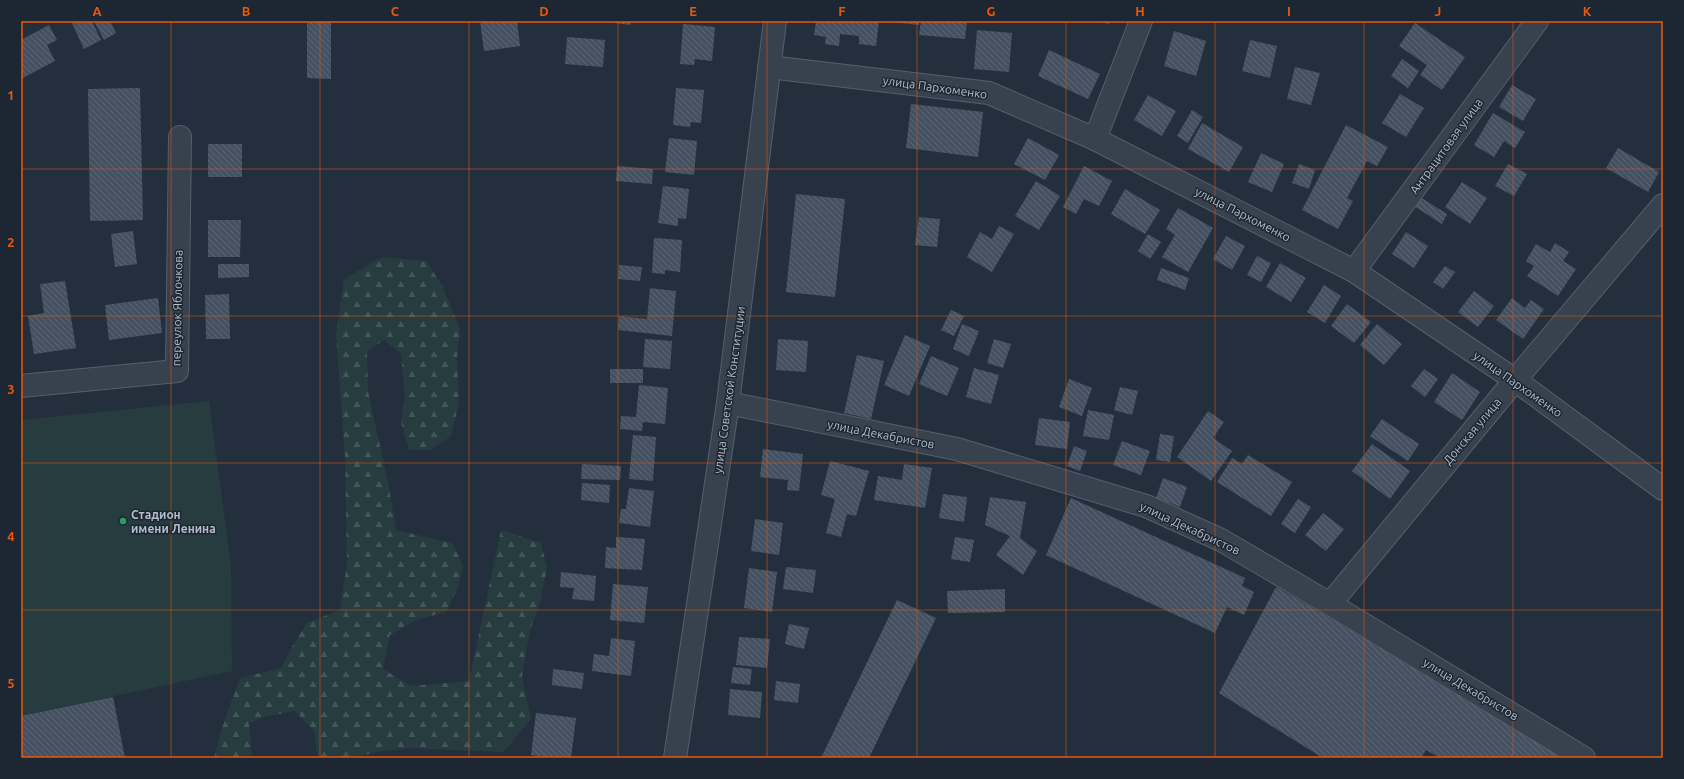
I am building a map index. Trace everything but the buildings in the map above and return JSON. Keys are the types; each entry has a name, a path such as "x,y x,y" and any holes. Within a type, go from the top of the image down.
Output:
{"street":[{"name":"улица Советской Конституции","path":"675,758 728,403 775,21"},
{"path":"1095,139 1141,21"},
{"name":"Антрацитовая улица","path":"1354,271 1537,21"},
{"name":"улица Пархоменко","path":"769,66 989,93 1095,139 1354,271 1515,380 1663,489"},
{"name":"переулок Яблочкова","path":"21,386 177,371 180,137"},
{"name":"Донская улица","path":"1330,604 1515,380 1663,205"},
{"name":"улица Декабристов","path":"728,403 957,449 1146,506 1221,540 1330,604 1584,758"}],"green space":[{"path":"382,257 426,261 442,285 460,329 457,359 459,402 451,436 431,450 409,450 401,422 405,396 401,354 384,340 367,351 368,391 389,487 396,530 452,543 463,565 458,587 446,612 416,620 390,635 383,669 411,686 469,681 501,530 541,543 547,568 540,602 530,630 522,676 531,719 503,752 409,748 378,752 350,758 318,758 314,731 295,711 264,717 249,723 252,758 214,758 223,725 240,678 281,668 294,643 307,623 340,610 347,563 345,457 336,334 344,279"},
{"name":"Стадион имени Ленина","path":"209,401 231,566 232,671 21,716 21,420"}],"place":[{"name":"Стадион имени Ленина","path":"123,521"}]}
